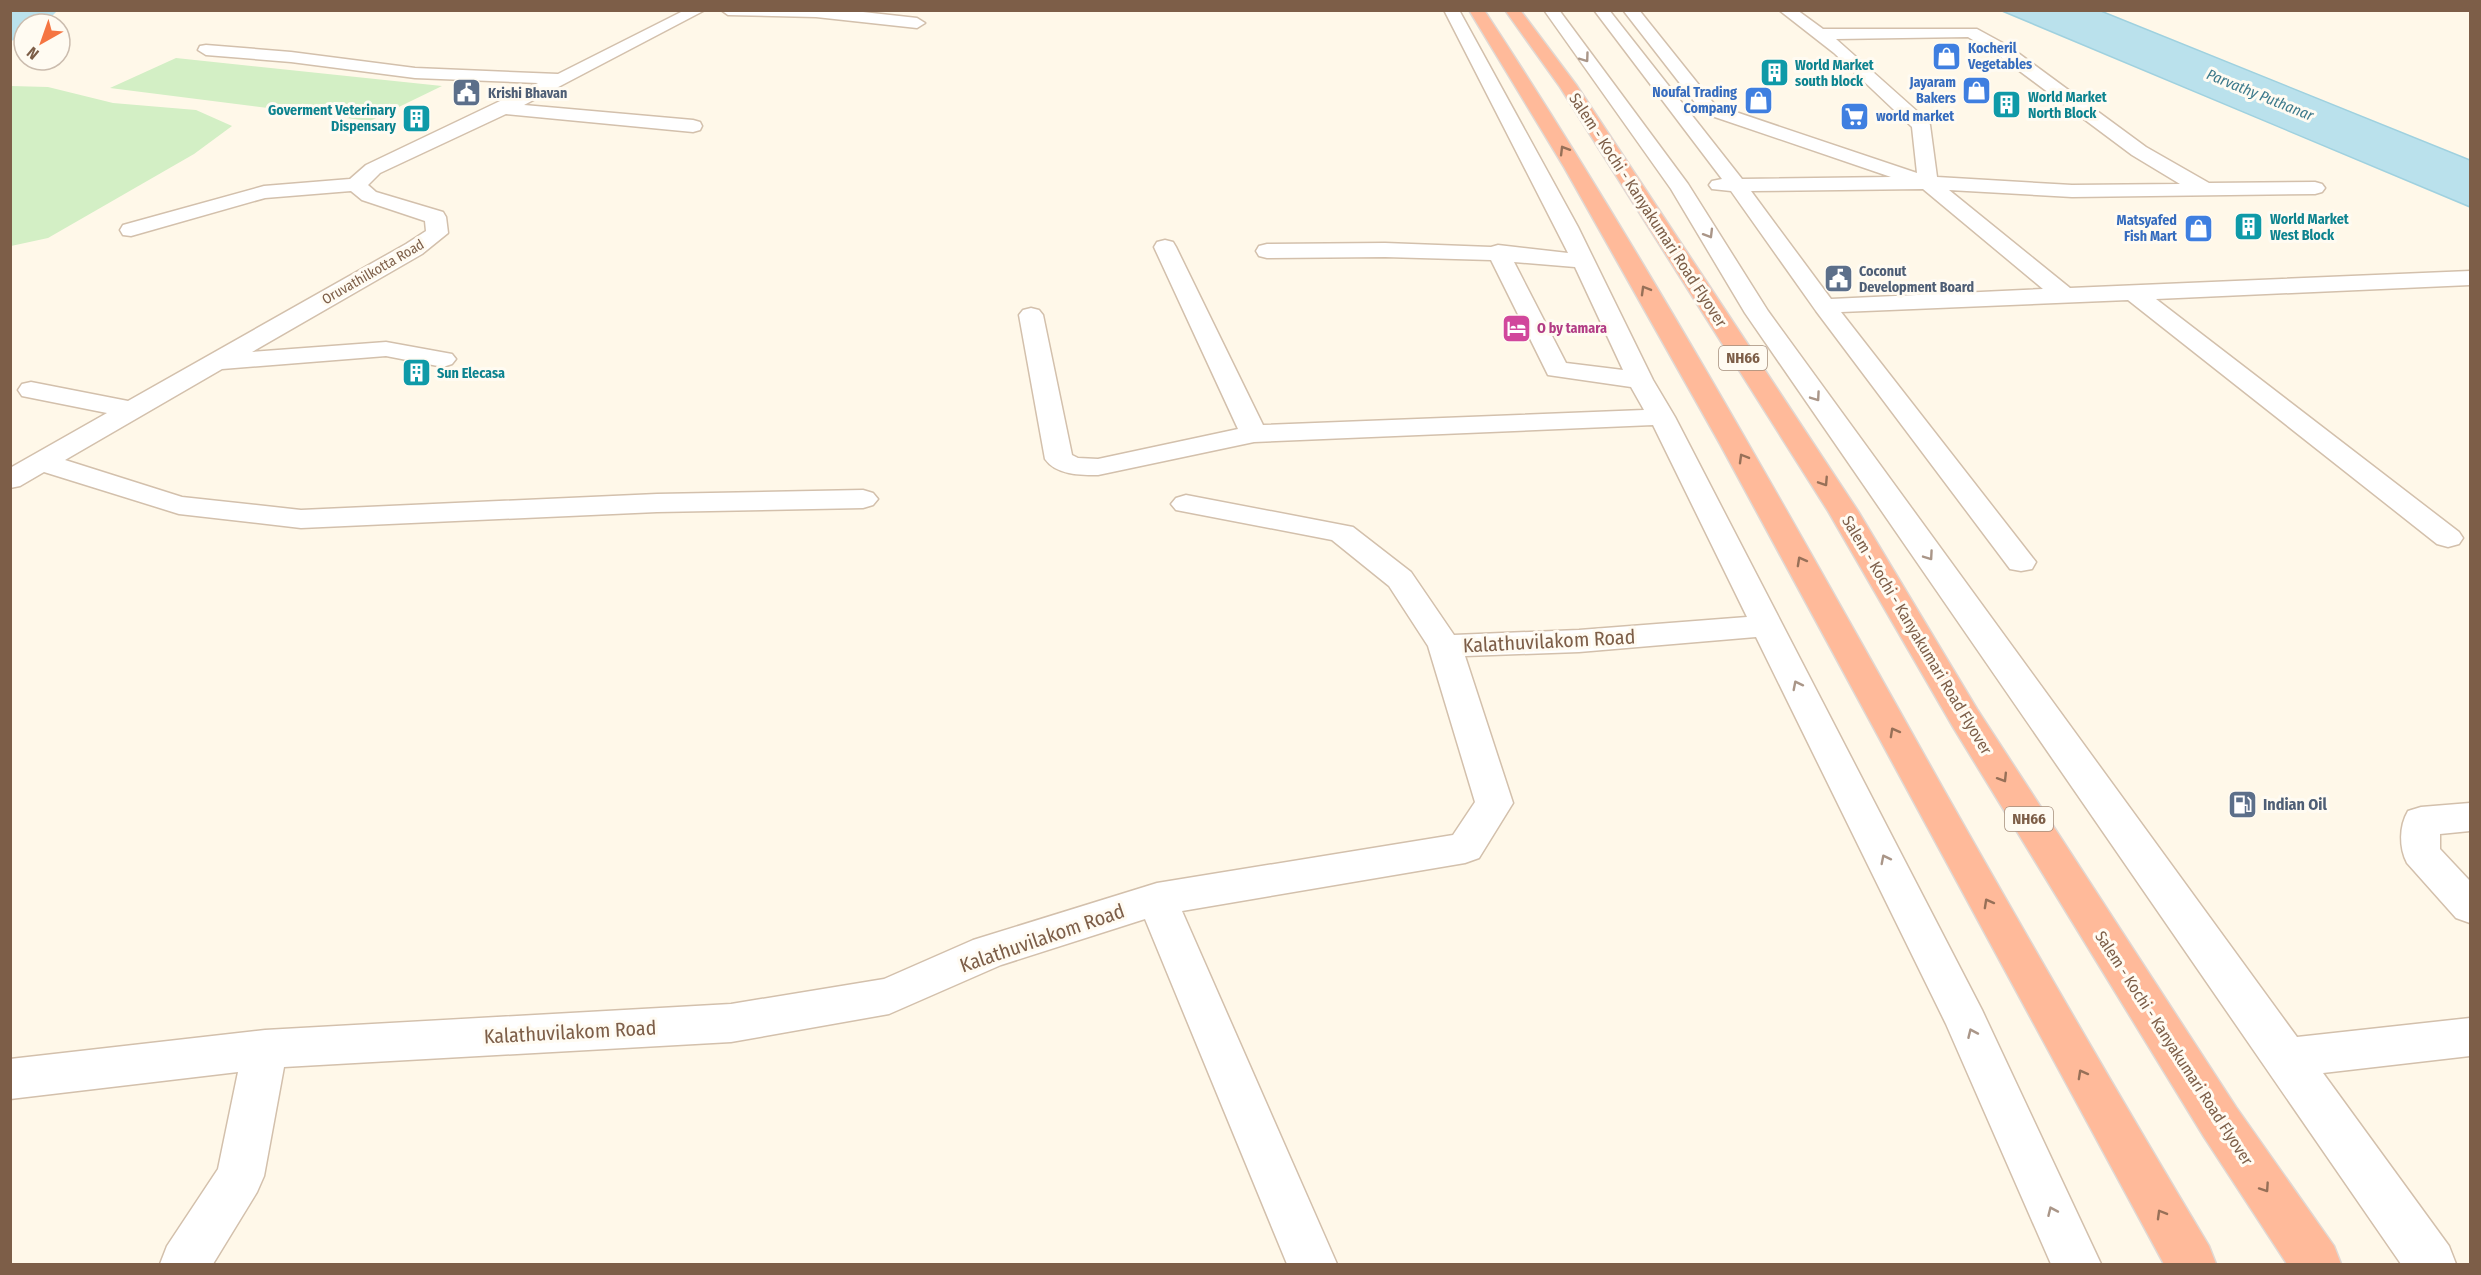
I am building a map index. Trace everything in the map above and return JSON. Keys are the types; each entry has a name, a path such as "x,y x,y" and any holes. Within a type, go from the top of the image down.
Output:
{"highway":[{"name":"NH66","path":"1476,10 1525,85 1594,200 1773,509 2110,1125 2191,1264"},
{"name":"Salem - Kochi - Kanyakumari Road Flyover","path":"1512,10 1568,86 1843,511 1965,718 2220,1122 2316,1264"}],"street":[{"path":"131,230 264,192 356,184 374,169 503,108 698,10"},
{"path":"728,10 816,12 917,23"},
{"path":"1451,10 1567,227 1581,261 1640,380 1662,417 1967,1023 2076,1264"},
{"path":"1551,10 1682,188 1756,313 2431,1264"},
{"path":"1601,10 1736,184 1824,306 2021,562"},
{"path":"1630,10 1708,109 1928,183 2067,297"},
{"path":"1786,10 1840,50 1921,125 1928,183"},
{"path":"1819,34 1971,32 2004,51 2139,151 2208,191"},
{"path":"206,50 291,57 415,73 561,79"},
{"path":"503,108 693,126"},
{"path":"1682,188 1736,184 1928,183 2072,191 2315,188"},
{"name":"Oruvathilkotta Road","path":"10,480 437,234 435,218 369,196 356,184"},
{"path":"1165,248 1254,434"},
{"path":"1267,251 1370,248 1498,252 1581,261"},
{"path":"1498,252 1557,370 1640,380"},
{"path":"1824,306 2470,278"},
{"path":"2134,294 2448,538"},
{"path":"1032,315 1059,459 1066,464 1098,467 1254,434 1662,417"},
{"path":"213,363 386,349 443,359"},
{"path":"31,390 131,410"},
{"path":"41,462 179,505 301,519 657,503 863,499"},
{"path":"1186,504 1342,533 1400,579 1445,646"},
{"name":"Kalathuvilakom Road","path":"10,1079 265,1049 731,1023 889,996 988,952 1157,899 1465,848 1494,803 1445,646 1579,642 1768,626"},
{"path":"2470,817 2421,821 2421,853 2470,907"},
{"path":"1157,899 1312,1264"},
{"path":"2286,1058 2470,1037"},
{"path":"185,1264 240,1176 265,1049"}],"green space":[{"path":"176,58 442,86 370,121 110,88"},
{"path":"11,86 48,87 113,103 196,110 232,126 194,154 48,238 11,246"}],"water":[{"name":"Parvathy Puthanar","path":"2002,11 2101,11 2470,160 2470,207"}],"waterway":[{"path":"10,30 40,10"}],"place":[{"name":"Kocheril Vegetables","path":"1947,56"},
{"name":"World Market south block","path":"1774,73"},
{"name":"Jayaram Bakers","path":"1977,90"},
{"name":"Krishi Bhavan","path":"467,93"},
{"name":"Noufal Trading Company","path":"1758,100"},
{"name":"World Market North Block","path":"2007,105"},
{"name":"world market","path":"1855,116"},
{"name":"Goverment Veterinary Dispensary","path":"417,118"},
{"name":"World Market West Block","path":"2249,227"},
{"name":"Matsyafed Fish Mart","path":"2198,228"},
{"name":"Coconut Development Board","path":"1838,279"},
{"name":"O by tamara","path":"1516,328"},
{"name":"Sun Elecasa","path":"416,373"},
{"name":"Indian Oil","path":"2242,804"}]}
